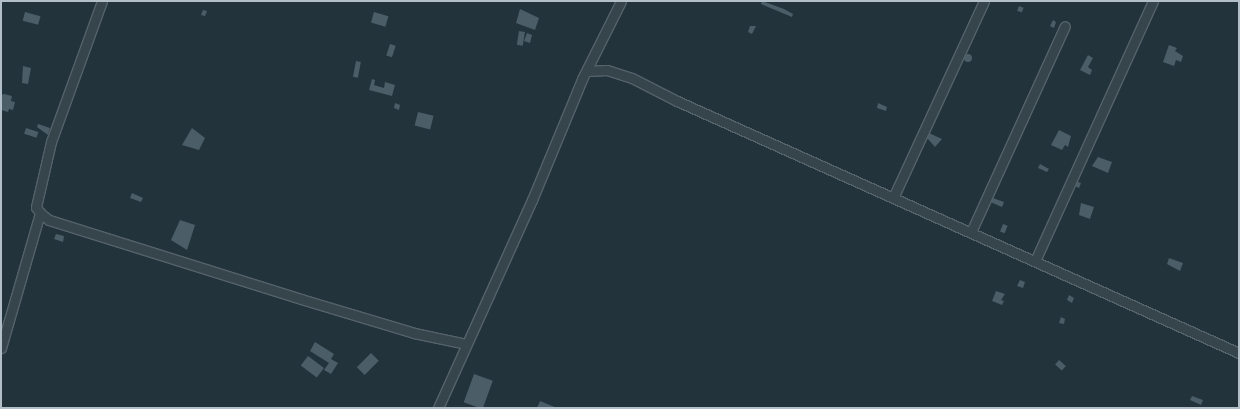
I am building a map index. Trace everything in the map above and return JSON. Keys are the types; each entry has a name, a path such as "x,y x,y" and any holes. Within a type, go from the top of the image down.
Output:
{"street":[{"path":"102,1 51,142 36,207 40,212 49,220 291,296 414,333 466,344"},
{"path":"438,408 587,71 620,1"},
{"path":"893,198 984,1"},
{"path":"1035,261 1153,1"},
{"path":"971,232 1066,26"},
{"path":"587,71 607,70 632,78 677,101 1239,353"},
{"path":"1,348 40,212"}],"building":[{"path":"762,1 784,9 793,14 792,17 761,4"},
{"path":"1019,6 1024,8 1022,13 1017,11"},
{"path":"520,9 539,18 535,30 516,23"},
{"path":"203,10 207,11 205,16 201,15"},
{"path":"25,12 40,16 38,25 23,21"},
{"path":"374,12 388,16 385,27 371,23"},
{"path":"1053,20 1056,22 1054,28 1050,26"},
{"path":"750,26 756,26 752,34 748,32"},
{"path":"519,31 525,32 523,46 517,45"},
{"path":"527,33 532,35 530,43 524,41"},
{"path":"390,44 396,46 392,57 386,55"},
{"path":"1169,45 1177,48 1175,51 1183,56 1181,62 1176,60 1174,66 1163,62"},
{"path":"968,54 972,58 968,62 964,58"},
{"path":"1088,55 1093,58 1088,67 1092,70 1090,75 1080,70"},
{"path":"356,61 361,62 358,78 353,77"},
{"path":"23,66 31,68 28,84 22,83"},
{"path":"372,79 375,80 374,85 384,88 385,82 395,85 392,96 369,90"},
{"path":"1,95 12,96 11,101 15,102 13,110 9,109 8,112 1,110"},
{"path":"395,103 400,105 399,110 394,108"},
{"path":"878,103 887,107 886,111 877,108"},
{"path":"418,112 434,116 430,129 415,126"},
{"path":"38,124 50,128 48,135 37,127"},
{"path":"26,128 38,132 37,138 24,134"},
{"path":"192,128 205,138 199,150 182,145"},
{"path":"1059,130 1071,136 1068,147 1065,145 1062,150 1051,145"},
{"path":"929,133 942,139 935,147 927,138"},
{"path":"1098,157 1112,162 1108,173 1092,166"},
{"path":"1040,164 1049,169 1047,172 1038,168"},
{"path":"1075,181 1081,183 1079,188 1073,185"},
{"path":"132,193 143,198 141,202 130,198"},
{"path":"990,197 1004,202 1002,207 988,201"},
{"path":"1081,203 1094,207 1090,219 1079,215"},
{"path":"180,220 195,225 187,250 171,240"},
{"path":"1003,224 1008,226 1005,233 1000,231"},
{"path":"56,234 64,236 63,242 54,239"},
{"path":"1169,258 1183,263 1180,271 1167,264"},
{"path":"1020,280 1025,282 1023,288 1017,286"},
{"path":"996,291 1005,294 1001,300 1004,301 1002,305 992,301"},
{"path":"1069,295 1074,298 1072,303 1067,300"},
{"path":"1061,317 1065,319 1064,324 1059,323"},
{"path":"315,342 334,354 331,359 338,363 331,374 324,370 329,363 310,351"},
{"path":"371,353 379,361 365,375 357,367"},
{"path":"308,356 324,368 317,378 301,366"},
{"path":"1059,360 1066,366 1062,370 1055,365"},
{"path":"474,374 493,381 483,408 464,402"},
{"path":"1192,396 1203,400 1201,405 1190,400"},
{"path":"540,401 557,408 537,408"}]}
